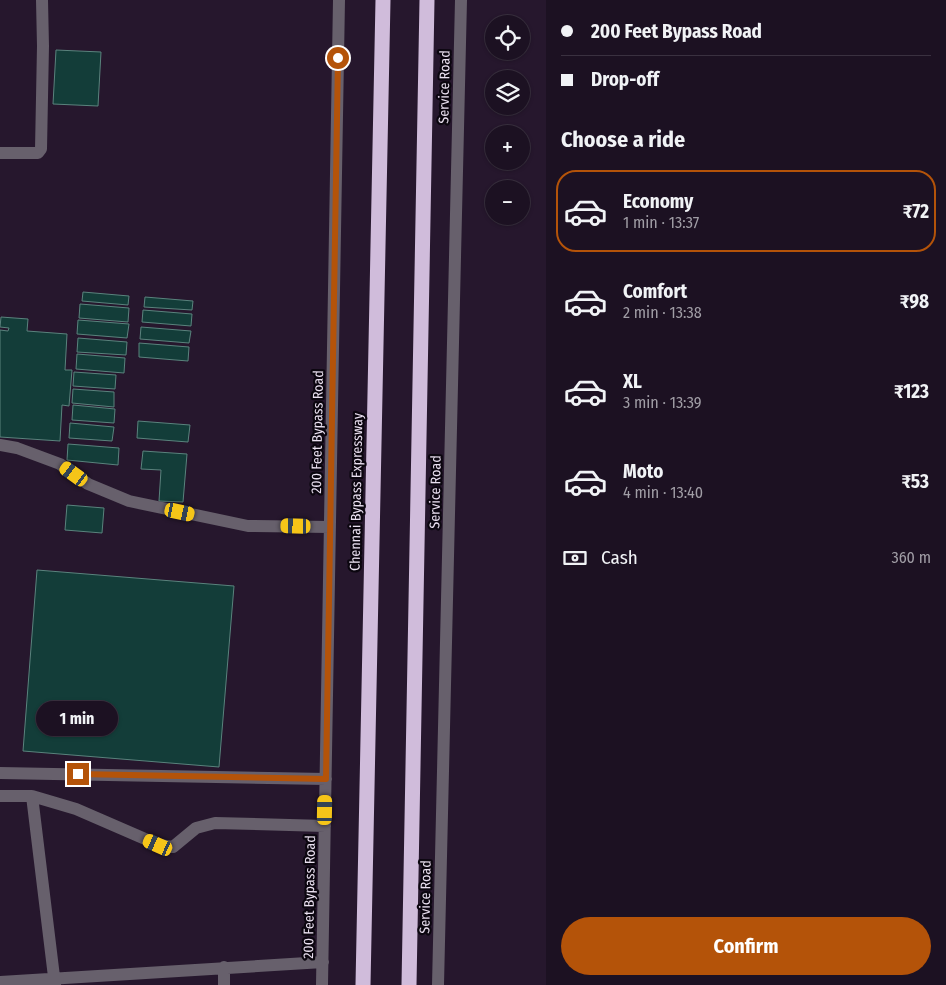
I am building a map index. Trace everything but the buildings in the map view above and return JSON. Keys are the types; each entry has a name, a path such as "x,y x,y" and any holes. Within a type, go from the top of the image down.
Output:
{"highway":[{"name":"Chennai Bypass Expressway","path":"363,985 383,0"},
{"path":"409,985 427,0"}],"street":[{"path":"0,153 38,153 41,149 42,0"},
{"name":"200 Feet Bypass Road","path":"322,985 339,0"},
{"name":"Service Road","path":"438,985 461,0"},
{"path":"0,445 17,448 60,464 88,484 129,501 248,526 330,527"},
{"path":"0,773 326,779"},
{"path":"0,796 32,796 76,809 158,845 173,847 196,828 215,823 325,826"},
{"path":"32,796 55,982"},
{"path":"0,982 55,982 224,967 323,962"},
{"path":"224,967 224,985"}],"route":[{"path":"78,774 326,779 338,58"}]}
